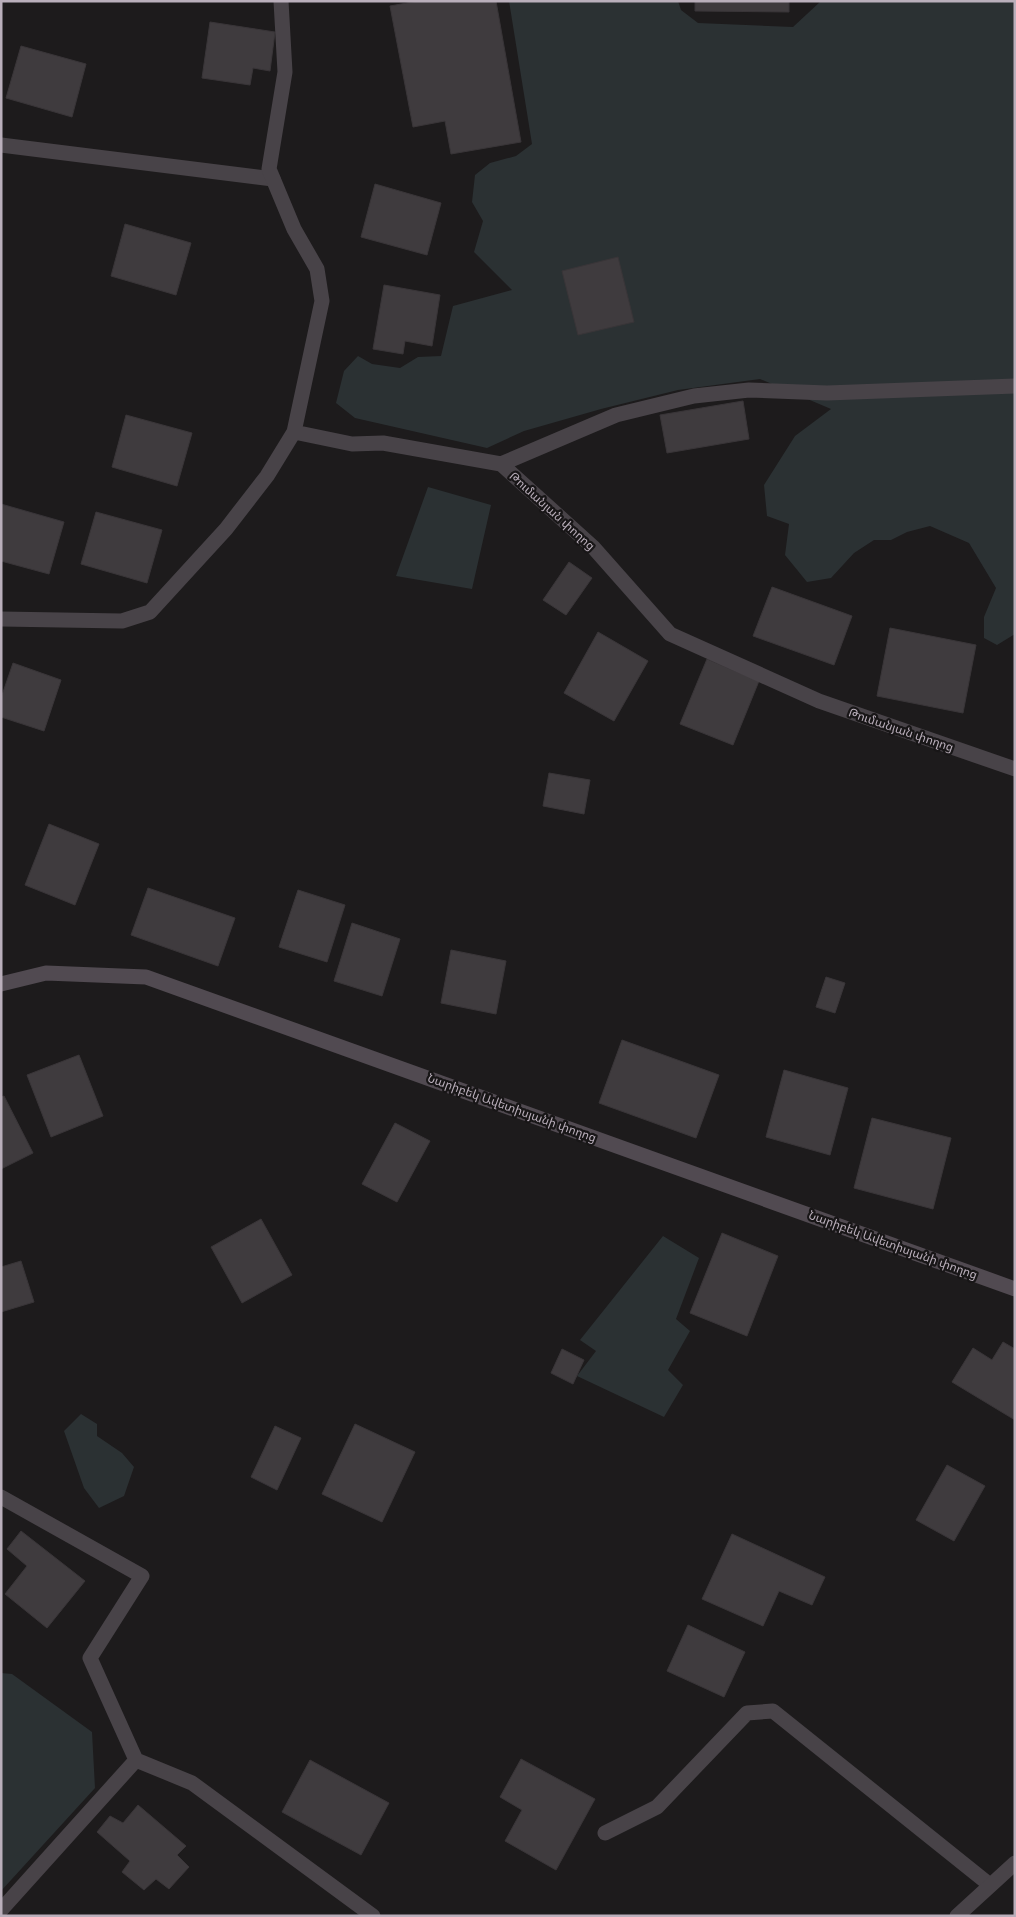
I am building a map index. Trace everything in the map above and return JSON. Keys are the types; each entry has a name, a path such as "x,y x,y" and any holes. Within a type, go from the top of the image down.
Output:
{"street":[{"path":"1,618 122,621 150,612 226,529 267,476 294,432 322,301 317,269 294,229 269,168 285,72 281,1"},
{"path":"1,144 273,179"},
{"path":"501,464 616,415 694,396 749,390 827,394 1015,386"},
{"name":"Թումանյան փողոց","path":"294,432 352,444 383,443 501,464 593,547 670,634 819,701 1015,769"},
{"name":"Նարիբեկ Ավետիսյանի փողոց","path":"1,984 46,974 146,977 1015,1289"},
{"path":"1,1498 142,1576 90,1658 136,1760 192,1783 373,1916"},
{"path":"605,1834 657,1806 747,1712 773,1711 990,1885"},
{"path":"1,1910 136,1760"},
{"path":"957,1916 1015,1863"}],"shaded area":[{"path":"509,1 678,1 681,10 698,23 793,27 821,1 1015,1 1015,634 997,645 984,638 984,617 996,588 969,543 930,526 907,532 891,540 874,540 854,553 831,578 807,582 785,555 789,524 767,516 764,485 795,436 831,409 760,379 678,390 601,409 524,431 487,448 355,418 336,403 344,371 358,356 372,364 400,368 418,357 441,356 453,306 512,290 474,252 483,221 472,202 475,175 490,163 516,156 532,144"},
{"path":"428,487 491,505 472,589 396,576"},
{"path":"663,1236 699,1258 676,1319 690,1331 668,1370 683,1385 664,1417 577,1376 596,1351 580,1340"},
{"path":"81,1414 97,1424 97,1436 122,1453 134,1467 124,1496 99,1508 84,1488 64,1431"},
{"path":"1,1673 12,1674 92,1732 95,1788 1,1891"}],"building":[{"path":"418,1 496,1 521,142 451,154 445,121 413,127 390,6"},
{"path":"695,1 789,1 789,12 695,11"},
{"path":"210,22 275,32 270,71 253,68 250,85 202,78"},
{"path":"21,46 86,64 72,117 6,98"},
{"path":"375,184 441,203 427,255 361,237"},
{"path":"125,224 191,243 176,295 111,276"},
{"path":"618,257 634,322 578,335 562,271"},
{"path":"384,285 440,295 432,346 405,341 403,354 373,349"},
{"path":"743,401 749,439 667,453 660,415"},
{"path":"126,415 192,433 177,486 112,467"},
{"path":"1,504 64,522 49,574 1,561"},
{"path":"96,512 162,530 147,583 81,564"},
{"path":"569,562 592,578 566,615 543,600"},
{"path":"772,587 852,616 834,665 753,636"},
{"path":"890,628 976,645 963,713 877,696"},
{"path":"598,632 648,661 614,721 564,693"},
{"path":"707,659 759,681 733,745 680,724"},
{"path":"13,663 61,680 44,731 1,717 1,698"},
{"path":"549,773 590,780 584,814 543,806"},
{"path":"49,824 99,844 75,905 25,885"},
{"path":"148,888 235,918 218,966 131,935"},
{"path":"298,890 345,905 327,962 279,947"},
{"path":"352,923 400,939 382,996 334,981"},
{"path":"451,950 506,961 496,1014 441,1003"},
{"path":"826,977 845,983 835,1013 816,1007"},
{"path":"622,1040 719,1075 696,1138 599,1103"},
{"path":"79,1055 103,1116 51,1137 27,1075"},
{"path":"784,1070 848,1088 830,1155 766,1137"},
{"path":"4,1096 33,1153 1,1169 1,1097"},
{"path":"872,1118 951,1138 933,1209 854,1188"},
{"path":"395,1123 430,1141 397,1202 362,1184"},
{"path":"261,1219 292,1275 242,1303 211,1247"},
{"path":"722,1233 778,1256 747,1336 690,1313"},
{"path":"21,1261 34,1302 1,1312 1,1267"},
{"path":"1003,1342 1015,1349 1015,1420 952,1382 973,1348 992,1360"},
{"path":"562,1349 584,1360 573,1384 551,1373"},
{"path":"355,1424 415,1452 382,1522 322,1494"},
{"path":"275,1426 301,1438 277,1490 251,1477"},
{"path":"947,1465 985,1486 954,1541 916,1520"},
{"path":"21,1531 85,1581 47,1628 5,1594 27,1566 7,1549"},
{"path":"732,1534 825,1577 812,1605 779,1591 763,1626 702,1599"},
{"path":"688,1625 745,1652 724,1697 667,1671"},
{"path":"521,1759 595,1799 556,1870 505,1841 522,1810 500,1797"},
{"path":"310,1760 389,1803 361,1855 282,1812"},
{"path":"138,1805 186,1846 177,1855 189,1867 169,1889 156,1879 144,1890 122,1872 130,1861 97,1832 110,1816 123,1823"}]}
